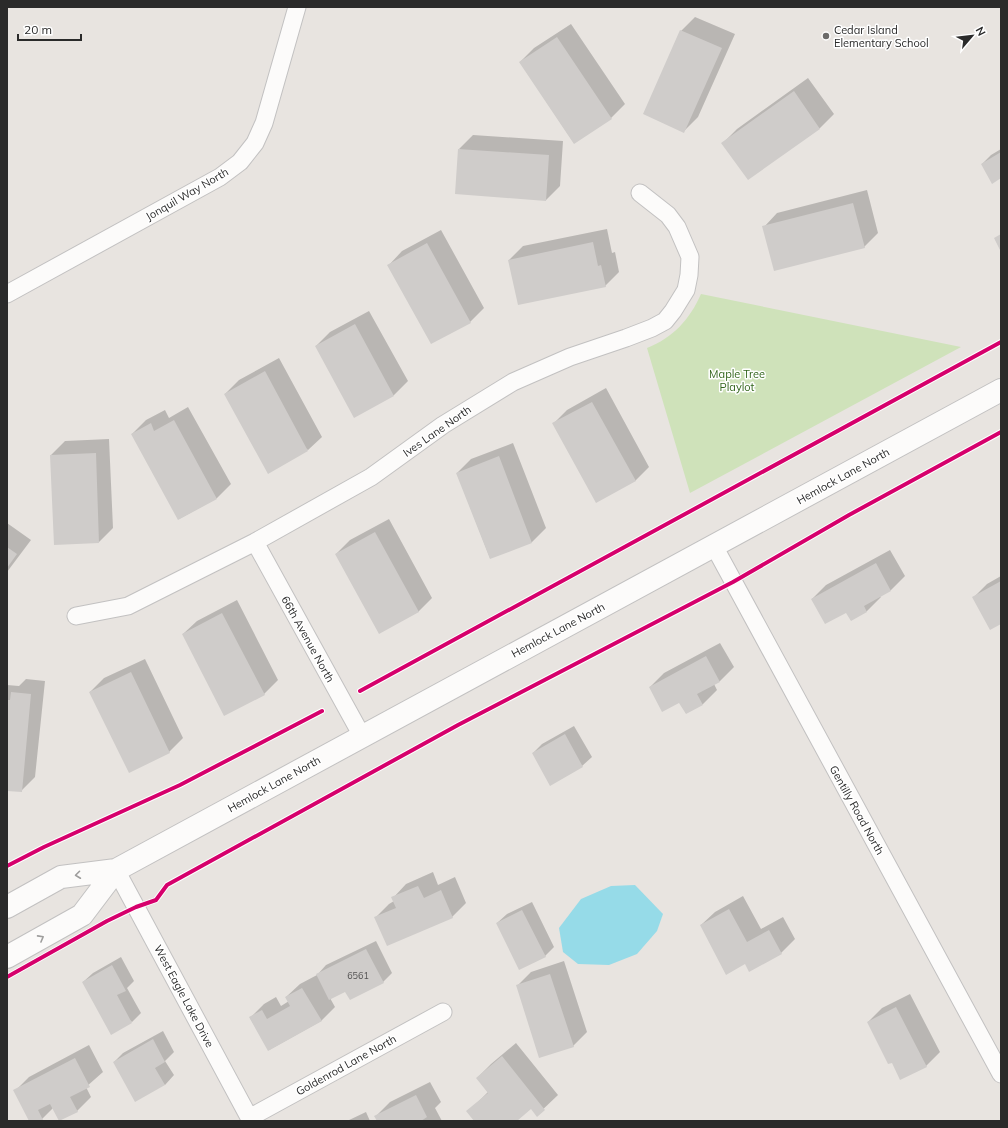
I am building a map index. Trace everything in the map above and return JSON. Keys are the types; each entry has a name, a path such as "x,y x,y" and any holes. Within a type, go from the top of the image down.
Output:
{"main road":[{"name":"Hemlock Lane North","path":"7,907 60,877 116,870 1001,390"},
{"name":"Hemlock Lane North","path":"7,957 82,915 116,870"}],"street":[{"name":"Jonquil Way North","path":"7,294 220,177 240,162 255,143 264,123 297,7"},
{"name":"Ives Lane North","path":"76,616 128,606 255,542 371,477 443,425 513,382 570,357 652,328 665,320 673,311 686,290 690,257 677,227 668,215 640,193"},
{"name":"66th Avenue North","path":"255,542 362,736"},
{"name":"Gentilly Road North","path":"714,546 1001,1074"},
{"name":"West Eagle Lake Drive","path":"116,870 250,1120"},
{"name":"Goldenrod Lane North","path":"250,1120 443,1012"}],"green space":[{"name":"Maple Tree Playlot","path":"701,294 961,347 690,493 647,348 665,339 680,327 692,312"}],"water":[{"path":"635,885 663,914 657,931 637,954 609,965 578,964 563,952 559,928 581,899 611,886"}],"building":[{"path":"680,30 722,48 684,133 643,114"},
{"path":"557,37 612,119 574,144 519,62"},
{"path":"794,91 820,129 748,180 721,143"},
{"path":"458,149 549,155 546,201 455,194"},
{"path":"1001,152 1001,178 992,184 981,164"},
{"path":"853,203 865,248 774,271 762,226"},
{"path":"1001,234 1001,252 994,238"},
{"path":"593,242 598,266 601,265 606,287 518,305 508,260"},
{"path":"427,243 471,323 431,344 387,265"},
{"path":"355,324 394,396 354,418 315,346"},
{"path":"265,371 308,451 268,474 224,394"},
{"path":"592,402 636,481 596,503 552,423"},
{"path":"174,420 217,499 178,520 131,434 151,423 154,431"},
{"path":"96,453 99,543 54,545 50,455"},
{"path":"499,456 532,543 490,559 456,473"},
{"path":"375,532 419,612 379,634 335,554"},
{"path":"7,547 17,554 7,568"},
{"path":"876,563 891,591 864,606 867,612 851,621 846,613 825,624 811,599"},
{"path":"1001,581 1001,624 990,630 972,597"},
{"path":"222,613 265,695 224,716 182,634"},
{"path":"706,656 720,682 697,694 703,705 686,714 679,703 662,712 649,687"},
{"path":"131,672 170,753 129,773 89,692"},
{"path":"11,692 31,694 22,792 7,791 7,700 10,700"},
{"path":"565,734 583,767 550,786 532,753"},
{"path":"418,886 424,898 441,890 453,918 387,946 374,917 396,908 391,897"},
{"path":"729,909 747,942 769,930 782,954 749,972 745,964 726,975 700,925"},
{"path":"522,910 546,957 519,970 496,923"},
{"path":"366,949 384,983 350,1000 345,992 329,1000 316,974"},
{"path":"112,965 126,991 117,995 132,1023 111,1035 82,982"},
{"path":"550,974 574,1047 539,1058 516,985"},
{"path":"302,988 322,1021 268,1051 249,1017 262,1010 267,1019 290,1006 285,997"},
{"path":"896,1007 927,1067 900,1080 892,1063 888,1064 867,1022"},
{"path":"153,1039 165,1062 155,1068 165,1085 135,1102 113,1062"},
{"path":"502,1056 545,1110 537,1117 531,1109 517,1121 474,1121 466,1111 488,1093 476,1078"},
{"path":"75,1058 90,1087 70,1097 78,1112 59,1121 50,1104 38,1110 43,1120 29,1121 13,1090"},
{"path":"416,1095 427,1117 421,1121 377,1121 374,1116"}],"cycle path":[{"path":"360,691 1001,342"},
{"path":"7,977 107,921 136,907 156,900 167,885 458,725 733,582 849,515 1001,432"},
{"path":"7,866 44,847 180,785 322,711"}],"place":[{"name":"Cedar Island Elementary School","path":"826,36"}]}
